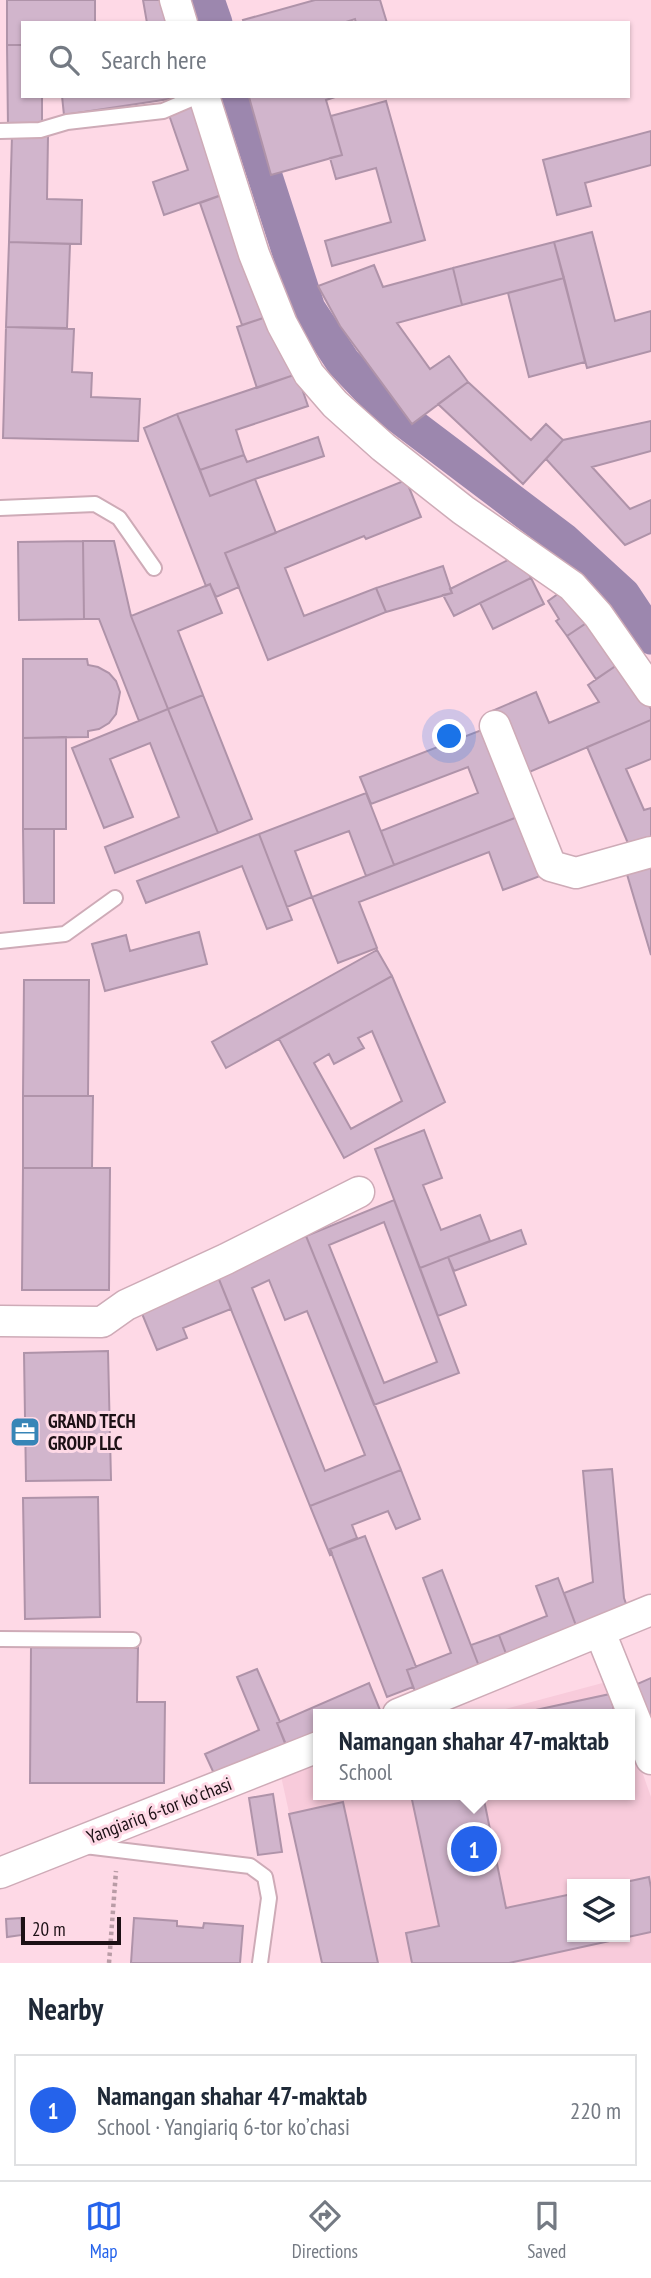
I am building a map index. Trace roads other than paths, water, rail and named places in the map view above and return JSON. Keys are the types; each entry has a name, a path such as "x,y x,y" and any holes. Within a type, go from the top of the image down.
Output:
{"street":[{"path":"175,0 181,21"},
{"path":"205,98 254,254 282,324 309,374 335,404 383,447 463,510 572,586 598,615 651,691"},
{"path":"495,726 551,866 576,873 651,852"},
{"path":"0,1321 102,1322 126,1305 226,1259 359,1192"},
{"path":"410,1709 651,1610"},
{"path":"600,1632 631,1709"},
{"path":"635,1719 651,1759"},
{"name":"Yangiаriq 6-tor koʼchasi","path":"0,1873 313,1749"}],"lane":[{"path":"0,131 40,131 67,122 163,111 193,98"},
{"path":"0,492 1,508 95,504 119,518 154,568"},
{"path":"0,941 65,934 115,898"},
{"path":"0,1639 133,1640"},
{"path":"72,1844 250,1866 265,1877 269,1898 260,1963"}],"waterway":[{"path":"207,0 214,21"},
{"path":"240,98 308,309 343,362 383,404 563,540 623,595 651,637"}],"place":[{"name":"GRAND TECH GROUP LLC","path":"25,1432"},
{"name":"Namangan shahar 47-maktab","path":"474,1849"}]}
